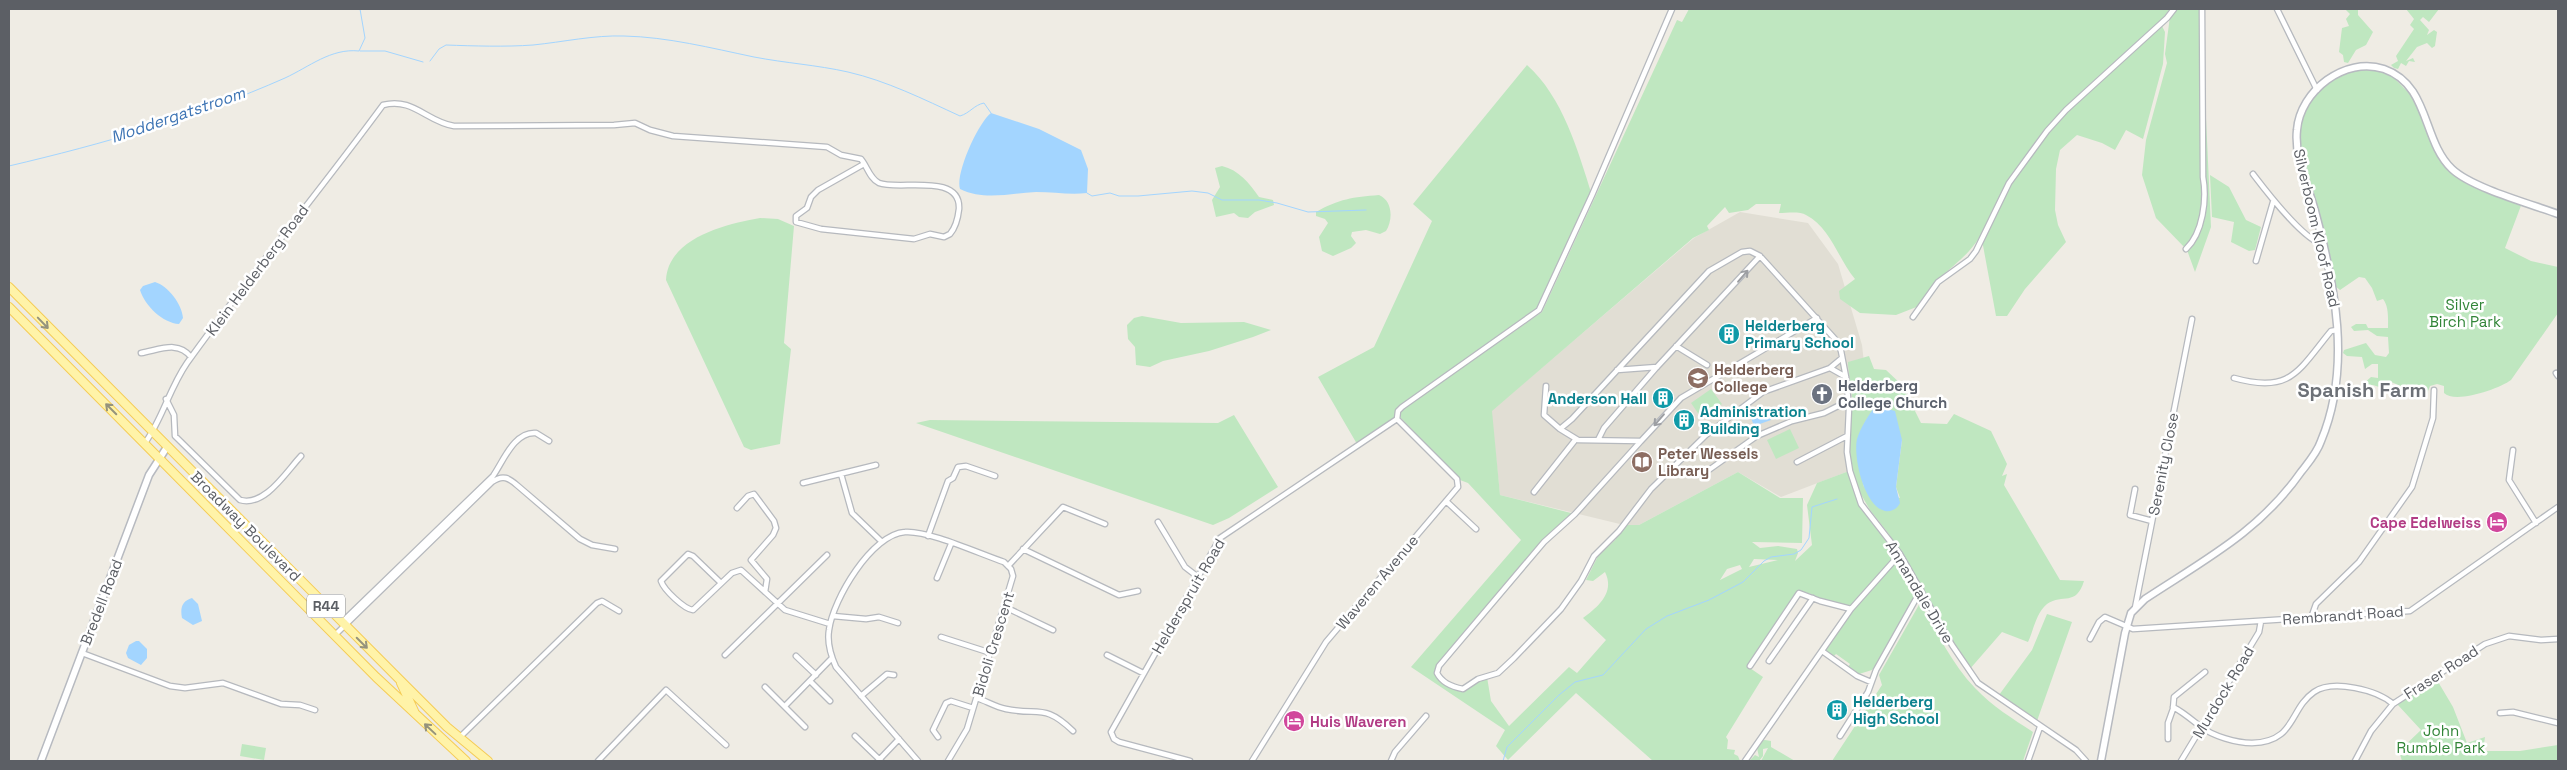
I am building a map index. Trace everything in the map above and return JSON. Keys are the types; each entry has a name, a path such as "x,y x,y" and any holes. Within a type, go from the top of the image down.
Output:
{"main road":[{"name":"Broadway Boulevard","path":"9,288 343,624 459,738 488,761"},
{"name":"Broadway Boulevard","path":"9,307 414,714 466,761"},
{"path":"75,374 84,365"},
{"path":"307,607 317,597"},
{"path":"399,679 414,714"}],"street":[{"name":"Helderspruit Road","path":"1190,761 1119,742 1112,736 1112,729 1224,533 1397,418 1398,411 1402,407 1538,310 1592,195 1672,9"},
{"path":"1913,317 1938,282 1964,264 1976,251 2008,183 2051,126 2167,18 2174,9"},
{"path":"2186,249 2192,242 2202,218 2206,190 2203,177 2202,9"},
{"path":"2277,9 2317,90"},
{"name":"Silverboom Kloof Road","path":"2134,608 2247,532 2291,486 2320,445 2334,405 2337,330 2335,299 2324,245 2297,143 2300,115 2317,90 2334,76 2352,68 2372,67 2394,74 2414,94 2441,155 2452,169 2469,180 2558,214"},
{"name":"Klein Helderberg Road","path":"145,444 153,433 162,414 166,399 191,357 269,252 383,105 402,103 444,124 462,126 614,125 636,123 650,130 673,136 827,147 840,155 860,158 864,164"},
{"path":"864,164 880,184 938,186 955,196 959,201 958,215 950,234 944,237 930,234 914,239 821,229 796,222 796,216 807,208 818,190 864,164"},
{"path":"2253,174 2273,202 2314,241 2324,245"},
{"path":"2256,261 2273,202"},
{"name":"Annandale Drive","path":"1617,370 1709,271 1740,253 1753,252 1760,256 1835,338 1846,377 1848,401 1847,436 1850,471 1857,495 1900,554 1960,658 1978,683 2076,750 2086,761"},
{"path":"1598,440 1604,428 1657,367 1725,296 1760,256"},
{"path":"1817,318 1682,398 1576,514 1544,542 1439,666 1438,675 1443,681 1463,689 1478,680 1498,673 1561,609 1581,581 1594,556 1619,531 1651,489 1693,446 1730,415 1764,392 1830,368 1842,358"},
{"name":"Serenity Close","path":"2134,608 2192,319"},
{"path":"2234,378 2262,385 2285,379 2306,363 2331,331 2337,330"},
{"path":"1676,346 1707,366"},
{"path":"141,353 174,347 185,350 191,357"},
{"path":"1560,429 1572,419 1617,370 1657,367"},
{"path":"1830,368 1846,377"},
{"path":"1546,386 1543,412 1560,429 1576,439 1641,441"},
{"path":"2311,618 2316,604 2359,562 2412,487 2433,418 2434,390"},
{"path":"166,399 174,415 175,436 240,500 253,501 262,497 301,456"},
{"path":"1706,472 1757,436 1792,421 1824,413 1848,401"},
{"name":"Waveren Avenue","path":"1252,761 1326,642 1458,487 1457,480 1397,418"},
{"path":"335,635 343,624 493,476 506,454 523,436 536,433 549,441"},
{"path":"1797,462 1847,436"},
{"path":"1534,492 1576,439"},
{"name":"Bredell Road","path":"41,761 149,475 167,447"},
{"path":"2513,450 2509,480 2536,522"},
{"path":"803,483 876,464"},
{"path":"928,536 948,481 953,478 958,467 963,465 995,476"},
{"path":"841,474 852,513 881,541"},
{"path":"343,624 492,482 500,477 508,478 580,539 592,545 615,549"},
{"path":"2135,489 2130,515 2152,521"},
{"path":"737,508 748,496 754,494 776,524 775,532 751,560 767,579 765,592"},
{"path":"1446,501 1476,529"},
{"path":"918,761 861,696 832,658 828,638 830,624 847,584 881,541 893,534 906,532 928,536 1008,566 1063,507 1105,524"},
{"name":"Rembrandt Road","path":"2090,639 2104,618 2133,629 2413,610 2558,507"},
{"path":"1158,522 1184,567 1198,577"},
{"path":"937,578 951,544"},
{"path":"1023,549 1115,593 1122,595 1138,591"},
{"path":"721,583 688,554 662,581 663,586 690,610 697,608 721,583 738,570 744,571 776,604 794,614 830,624"},
{"path":"1745,761 1851,609 1900,554"},
{"path":"725,655 827,556"},
{"name":"Bidoli Crescent","path":"949,761 964,735 1006,607 1013,576 1008,566"},
{"path":"1840,736 1868,692 1874,674 1921,590"},
{"path":"1750,666 1798,593 1803,592 1813,598 1851,609"},
{"path":"1769,661 1813,598"},
{"path":"459,738 596,603 602,601 619,612"},
{"path":"1006,607 1053,630"},
{"path":"2100,760 2127,626 2134,608"},
{"path":"833,616 866,619 879,617 898,623"},
{"name":"Murdock Road","path":"2181,761 2259,632 2261,621"},
{"path":"941,636 991,653"},
{"name":"Fraser Road","path":"2355,761 2371,731 2393,704 2415,688 2442,674 2496,639 2510,636 2541,640 2558,639"},
{"path":"1822,651 1857,676 1871,682"},
{"path":"82,653 170,686 185,688 223,683 281,704 300,705 315,710"},
{"path":"1107,655 1143,673"},
{"path":"796,656 816,675"},
{"path":"785,706 832,658"},
{"path":"2168,739 2168,723 2173,707 2172,699 2205,672"},
{"path":"861,696 887,674 894,675"},
{"path":"1862,677 1874,674"},
{"path":"810,681 830,701"},
{"path":"765,687 805,726"},
{"path":"2173,707 2202,728 2236,741 2267,741 2284,730 2311,694 2325,688 2364,689 2385,698 2393,704"},
{"path":"598,761 666,690 726,745"},
{"path":"977,698 1005,709 1032,710 1049,714 1073,731"},
{"path":"938,737 933,730 946,703 951,701 973,708"},
{"path":"2500,713 2513,712 2558,723"},
{"path":"2171,714 2183,714"},
{"path":"1391,761 1395,752 1426,716"},
{"path":"2028,761 2040,727"},
{"path":"855,736 879,761 899,739"}],"shaded area":[{"name":"Helderberg College","path":"1740,212 1808,223 1838,264 1862,345 1875,461 1781,497 1738,472 1639,525 1624,525 1500,495 1491,411 1694,238"}],"green space":[{"path":"1689,9 2170,9 2160,22 2165,32 2163,64 2143,139 2126,130 2115,150 2102,143 2077,135 2060,150 2056,169 2055,210 2058,225 2066,242 2025,289 2007,316 1996,316 1982,240 1979,238 1965,256 1932,286 1919,306 1896,315 1860,313 1840,299 1839,291 1855,279 1828,236 1815,221 1800,213 1779,213 1781,204 1756,204 1748,210 1729,213 1725,207 1707,226 1709,230 1693,238 1492,411 1500,495 1575,514 1544,542 1437,669 1443,681 1463,689 1487,677 1491,701 1509,726 1569,667 1577,673 1606,640 1583,618 1595,609 1607,592 1608,579 1605,572 1593,581 1586,580 1598,556 1616,539 1613,537 1624,525 1639,525 1738,472 1780,498 1803,498 1802,543 1752,542 1760,548 1778,546 1797,549 1798,553 1795,561 1812,545 1807,505 1817,483 1849,471 1856,494 1862,505 1897,554 1852,606 1838,606 1804,592 1798,592 1793,598 1747,666 1763,677 1726,737 1728,740 1727,749 1735,750 1734,754 1738,756 1740,761 1653,761 1576,693 1508,760 1496,746 1505,730 1411,667 1521,540 1468,483 1460,480 1399,416 1400,411 1542,312 1677,20 1682,22","holes":["1754,559 1778,560 1749,567","1740,565 1742,569 1720,580 1727,569"]},
{"path":"2171,9 2201,9 2211,227 2195,272 2187,250 2156,218 2142,175 2146,140 2167,63 2165,54"},
{"path":"2345,9 2358,9 2358,15 2373,32 2366,45 2356,50 2348,63 2344,62 2343,55 2339,52 2342,28 2349,26 2346,19 2350,14"},
{"path":"2406,9 2439,9 2429,22 2423,17 2420,20 2429,30 2427,35 2434,30 2437,32 2435,46 2432,48 2427,43 2417,47 2406,61 2413,58 2415,62 2409,61 2406,66 2401,63 2398,69 2391,65 2398,61 2396,56 2414,29 2410,25 2414,19"},
{"path":"1527,65 1540,78 1568,125 1592,195 1539,310 1402,407 1397,418 1357,444 1318,377 1374,347 1432,221 1413,204"},
{"name":"Silver Birch Park","path":"2365,68 2391,75 2412,96 2446,167 2522,203 2505,248 2531,261 2558,267 2558,313 2511,380 2505,384 2477,394 2457,397 2444,393 2444,386 2437,384 2430,386 2426,396 2389,381 2385,389 2373,385 2368,387 2363,384 2371,377 2378,378 2378,364 2372,364 2365,369 2362,357 2347,356 2343,353 2344,350 2366,343 2375,355 2386,357 2389,353 2388,337 2377,336 2368,330 2354,331 2351,327 2356,324 2366,324 2368,328 2388,328 2387,309 2383,299 2377,301 2372,288 2365,278 2359,277 2340,290 2335,286 2323,226 2304,168 2300,135 2302,118 2309,103 2321,89 2341,76"},
{"path":"1222,166 1239,174 1259,197 1273,200 1274,205 1255,212 1248,218 1239,217 1234,213 1216,217 1212,200 1220,187 1215,168"},
{"path":"2210,175 2229,187 2246,220 2261,227 2255,250 2249,251 2231,242 2234,222 2212,217"},
{"path":"1379,195 1387,202 1391,216 1386,231 1380,234 1366,230 1352,232 1351,236 1356,243 1351,248 1333,256 1322,251 1319,237 1328,223 1325,219 1316,216 1316,212 1346,199"},
{"path":"760,218 778,219 794,226 784,343 791,349 780,444 751,450 744,447 666,280 669,266 677,253 688,244 716,229"},
{"path":"1142,316 1181,323 1244,322 1271,330 1209,351 1163,361 1150,367 1136,365 1135,347 1128,339 1127,325 1134,318"},
{"path":"1869,356 1874,369 1886,370 1902,385 1921,423 1947,424 1954,414 1991,431 2007,464 2002,476 2007,474 2004,485 2060,580 2084,581 2081,589 2073,597 2058,599 2043,608 2028,642 2002,632 1969,670 1888,533 1870,510 1859,491 1852,468 1848,435 1849,419 1853,404 1848,362","holes":["1871,414 1902,440 1896,487 1900,498 1864,487 1859,468 1858,449 1861,431"]},
{"path":"1711,389 1722,404 1702,419 1691,403"},
{"path":"1234,415 1278,487 1229,518 1213,525 916,423 930,420 1218,423"},
{"path":"1790,429 1799,448 1776,459 1767,440"},
{"path":"1898,557 1918,591 1876,665 1872,670 1859,674 1848,667 1850,664 1836,654 1833,657 1826,651 1826,646 1852,610"},
{"path":"1920,603 1945,647 1967,679 1982,695 2033,732 2023,761 1832,761 1882,685 1879,675"},
{"path":"2047,614 2072,622 2037,721 1999,695 2032,650"},
{"name":"John Rumble Park","path":"2437,680 2453,707 2467,743 2485,737 2483,751 2520,751 2558,745 2558,761 2402,761 2399,751 2421,730 2397,704"},
{"path":"1758,741 1771,741 1771,747 1795,761 1761,761 1768,748 1763,749 1763,756 1759,761 1749,761 1755,755 1759,757"},
{"path":"242,744 266,748 264,760 240,756"}],"water":[{"path":"991,113 1039,129 1081,150 1088,169 1087,193 1036,192 979,195 960,189 959,182 964,161 974,137"},
{"path":"155,282 169,291 180,307 183,318 179,324 167,321 155,313 142,296 140,290 143,286"},
{"path":"1876,406 1895,411 1902,440 1896,487 1900,503 1890,511 1885,511 1878,507 1871,500 1862,480 1857,457 1858,435"},
{"path":"1768,411 1771,420 1754,426 1751,418"},
{"path":"192,598 198,604 202,621 193,625 182,618 181,611 182,605"},
{"path":"139,641 147,649 147,658 141,665 128,658 126,653 129,645"}],"waterway":[{"name":"Moddergatstroom","path":"9,166 114,139 184,117 285,78 330,55 339,52 359,51 365,38 360,9"},
{"path":"430,61 439,49 446,45 523,46 601,37 640,37 673,41 754,57 848,72 891,85 960,116 977,105 984,103 991,113"},
{"path":"360,51 385,51 423,62"},
{"path":"1087,193 1092,196 1110,193 1119,196 1138,196 1192,191 1208,193 1222,200 1259,200 1308,212 1366,210"},
{"path":"1503,761 1507,747 1559,695 1575,682 1603,675 1646,629 1667,616 1709,600 1743,582 1764,561 1771,557 1794,554 1801,550 1809,538 1812,507 1837,499"}],"place":[{"name":"Helderberg Primary School","path":"1729,334"},
{"name":"Helderberg College","path":"1698,378"},
{"name":"Helderberg College Church","path":"1822,394"},
{"name":"Anderson Hall","path":"1663,398"},
{"name":"Administration Building","path":"1684,420"},
{"name":"Peter Wessels Library","path":"1642,462"},
{"name":"Cape Edelweiss","path":"2497,522"},
{"name":"Helderberg High School","path":"1837,710"},
{"name":"Huis Waveren","path":"1294,721"}],"district":[{"name":"Spanish Farm","path":"2362,390"}]}
